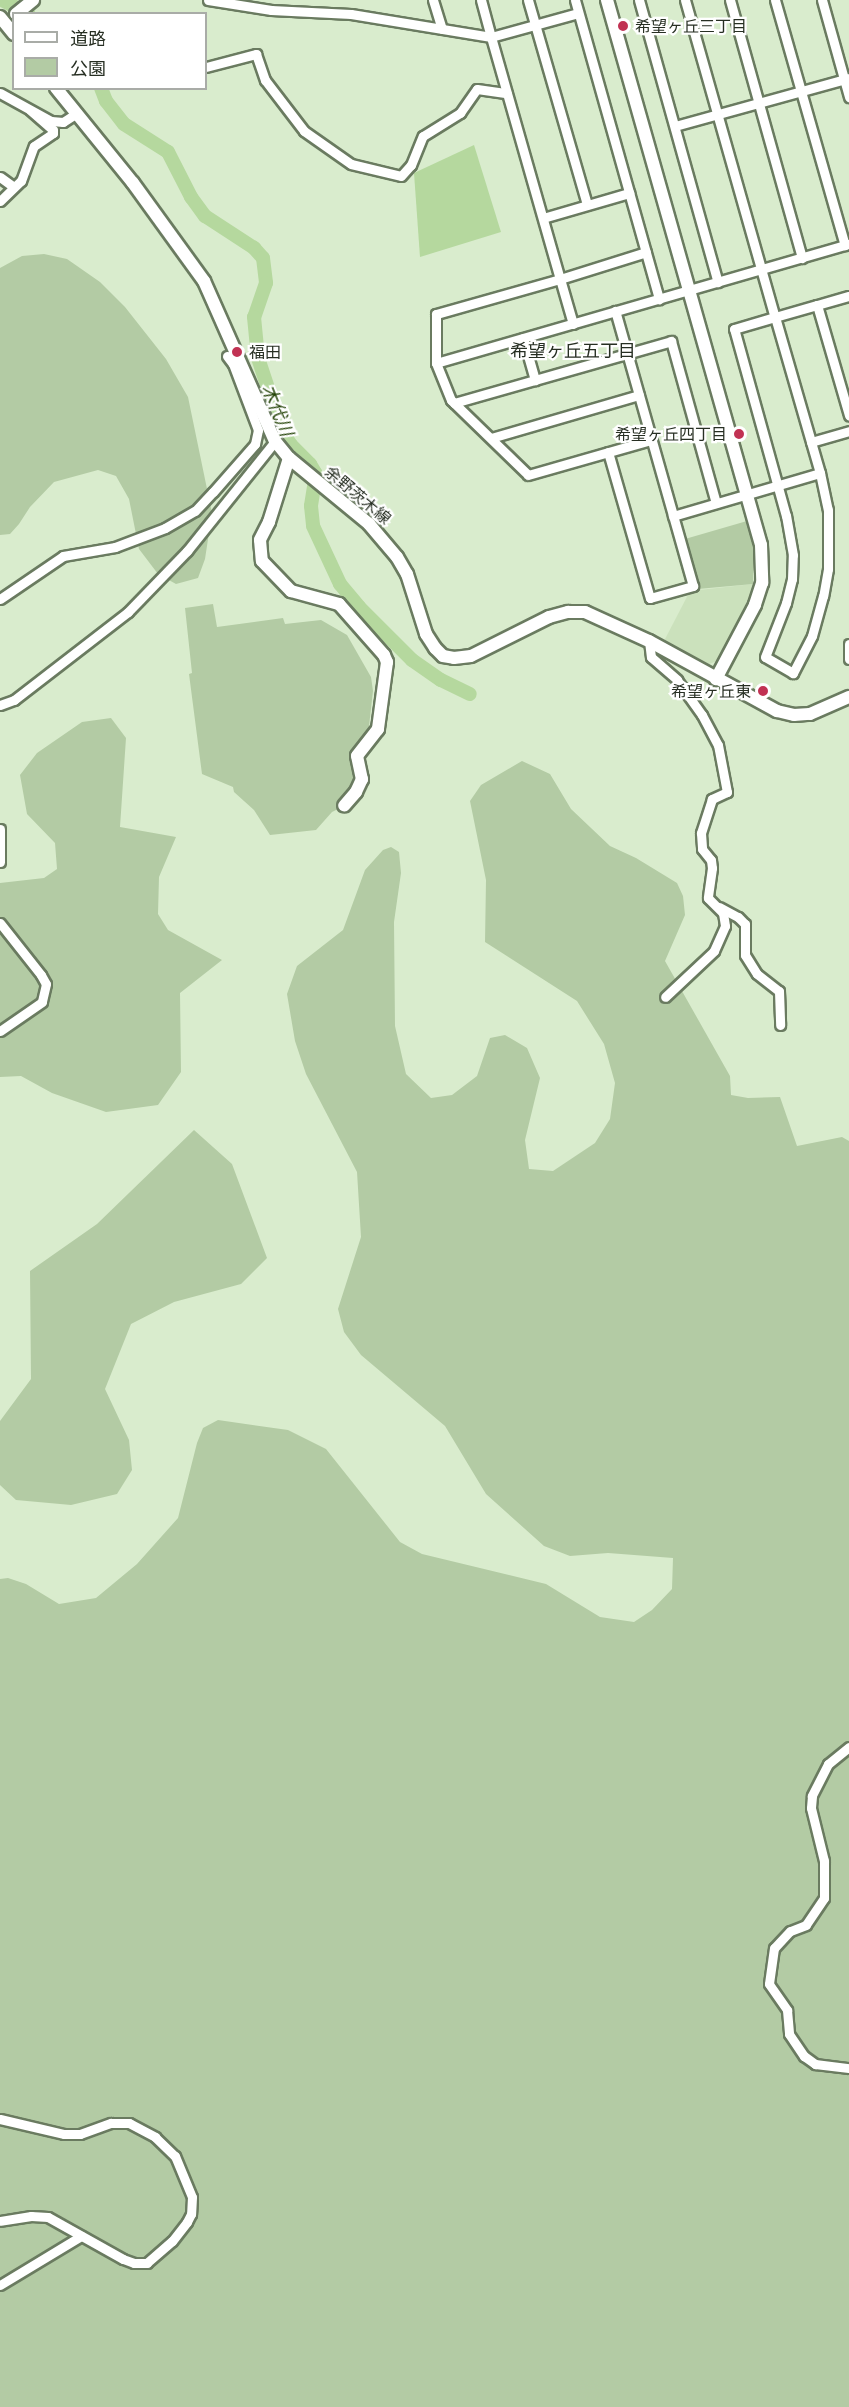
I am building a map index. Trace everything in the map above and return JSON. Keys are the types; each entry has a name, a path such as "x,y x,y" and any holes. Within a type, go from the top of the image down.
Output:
{"street":[{"path":"17,12 33,0"},
{"path":"208,0 271,10 351,14 491,38 578,14"},
{"path":"309,11 311,0"},
{"path":"434,0 442,29"},
{"path":"481,0 573,324"},
{"path":"528,0 587,205"},
{"path":"574,0 659,299"},
{"path":"607,0 761,545 762,583 754,605 716,679"},
{"path":"639,0 718,282"},
{"path":"685,0 717,115 762,269 775,317 820,473 828,510 828,569 812,636 793,673 765,657 782,617 792,579 790,532 734,329 775,317 849,296"},
{"path":"730,0 802,258"},
{"path":"436,363 847,245 775,0"},
{"path":"822,0 847,79 849,97"},
{"path":"207,67 256,54 265,80 304,131 351,164 401,176 411,165 423,136 460,113 477,90 507,93"},
{"path":"675,126 847,79"},
{"name":"余野茨木線","path":"58,90 133,183 204,281 275,441 289,458 369,524 398,557 407,574 426,634 435,648 444,656 454,658 471,656 549,617 568,612 585,612 601,617 649,641 777,711 794,715 810,714 849,697"},
{"path":"0,93 51,121 63,122 77,113"},
{"path":"0,201 21,181 34,146 53,133 53,130 30,110"},
{"path":"0,177 14,187"},
{"path":"543,218 629,193"},
{"path":"646,252 436,314 436,363 454,403 528,475 651,440"},
{"path":"818,305 846,389 849,415"},
{"path":"608,452 650,598 693,586 615,311"},
{"path":"523,338 535,380"},
{"path":"454,403 670,341 716,503"},
{"path":"0,599 63,556 115,548 165,528 195,511 213,492 255,444 258,430 233,364 227,356"},
{"path":"491,438 639,395"},
{"path":"811,442 849,430"},
{"path":"0,705 14,700 128,612 187,551 275,441"},
{"path":"289,458 269,522 260,540 262,561 291,591 339,604 384,655 387,662 378,729 357,756 362,779 356,792 344,806"},
{"path":"673,516 820,473"},
{"path":"649,641 651,657 677,680 702,715 718,745 727,792 712,799 701,833 702,849 711,860 712,868 708,898 723,913 725,926 714,951 665,997"},
{"path":"849,644 849,659"},
{"path":"0,829 0,862"},
{"path":"716,906 738,917 745,924 745,955 757,974 779,991 780,1025"},
{"path":"0,923 46,984 42,1002 0,1031"},
{"path":"849,1747 828,1764 812,1796 811,1808 824,1861 824,1898 806,1925 790,1931 774,1948 769,1984 787,2010 789,2034 804,2056 815,2064 849,2068"},
{"path":"0,2119 64,2134 80,2134 111,2123 129,2123 155,2136 175,2156 189,2183 192,2197 191,2214 172,2241 147,2263 134,2263 48,2217 32,2216 0,2221"},
{"path":"0,2285 81,2236"}],"shaded area":[{"path":"474,145 501,232 420,257 414,173"},
{"path":"753,584 751,594 717,661 709,664 664,641 690,591"}],"green space":[{"path":"44,254 67,259 100,282 125,307 166,359 188,397 212,513 205,559 198,578 176,584 158,574 139,549 129,499 116,476 98,470 54,482 30,507 10,534 0,535 0,268 22,256"},
{"path":"747,521 754,552 753,584 698,589 685,539"},
{"path":"213,604 217,627 283,618 285,624 321,620 347,635 371,677 373,691 368,735 352,788 340,808 332,812 316,830 270,835 254,810 234,792 233,787 202,774 189,674 192,673 185,608"},
{"path":"111,718 126,738 120,827 176,837 159,877 158,914 168,930 222,960 180,993 181,1072 158,1105 106,1112 52,1093 21,1076 0,1077 0,883 44,878 57,869 55,843 27,814 20,775 37,753 82,722"},
{"path":"522,761 550,774 571,809 610,846 636,858 677,883 683,896 685,915 665,961 730,1076 731,1095 748,1098 780,1097 797,1146 842,1137 849,1141 849,2407 0,2407 0,1579 8,1578 26,1584 59,1604 96,1598 137,1564 178,1518 203,1428 218,1420 288,1430 326,1449 400,1542 422,1554 546,1584 600,1617 634,1622 652,1610 672,1589 673,1558 608,1553 570,1556 544,1546 486,1494 445,1426 361,1355 344,1332 338,1309 361,1237 357,1172 306,1074 295,1041 287,994 297,966 343,930 365,870 383,850 391,847 399,852 401,873 394,922 395,1026 406,1074 431,1098 452,1095 477,1076 490,1038 505,1035 527,1048 540,1078 525,1140 529,1169 553,1171 595,1143 610,1119 615,1083 604,1044 577,1001 485,942 486,880 470,801 481,785"},
{"path":"194,1130 232,1164 267,1258 241,1284 174,1302 131,1324 105,1389 129,1440 132,1470 117,1494 71,1505 16,1500 0,1485 0,1421 31,1379 30,1271 97,1224"}],"waterway":[{"name":"木代川","path":"2,0 24,12"},
{"name":"木代川","path":"102,90 106,101 124,124 168,152 191,197 205,216 254,248 263,258 266,283 254,317 258,358 283,433 316,474 311,506 313,526 340,584 359,607 412,660 441,680 470,694"}],"place":[{"name":"希望ヶ丘三丁目","path":"623,26"},
{"name":"福田","path":"237,352"},
{"name":"希望ヶ丘四丁目","path":"739,434"},
{"name":"希望ヶ丘東","path":"763,691"}],"district":[{"name":"希望ヶ丘五丁目","path":"573,350"}]}
